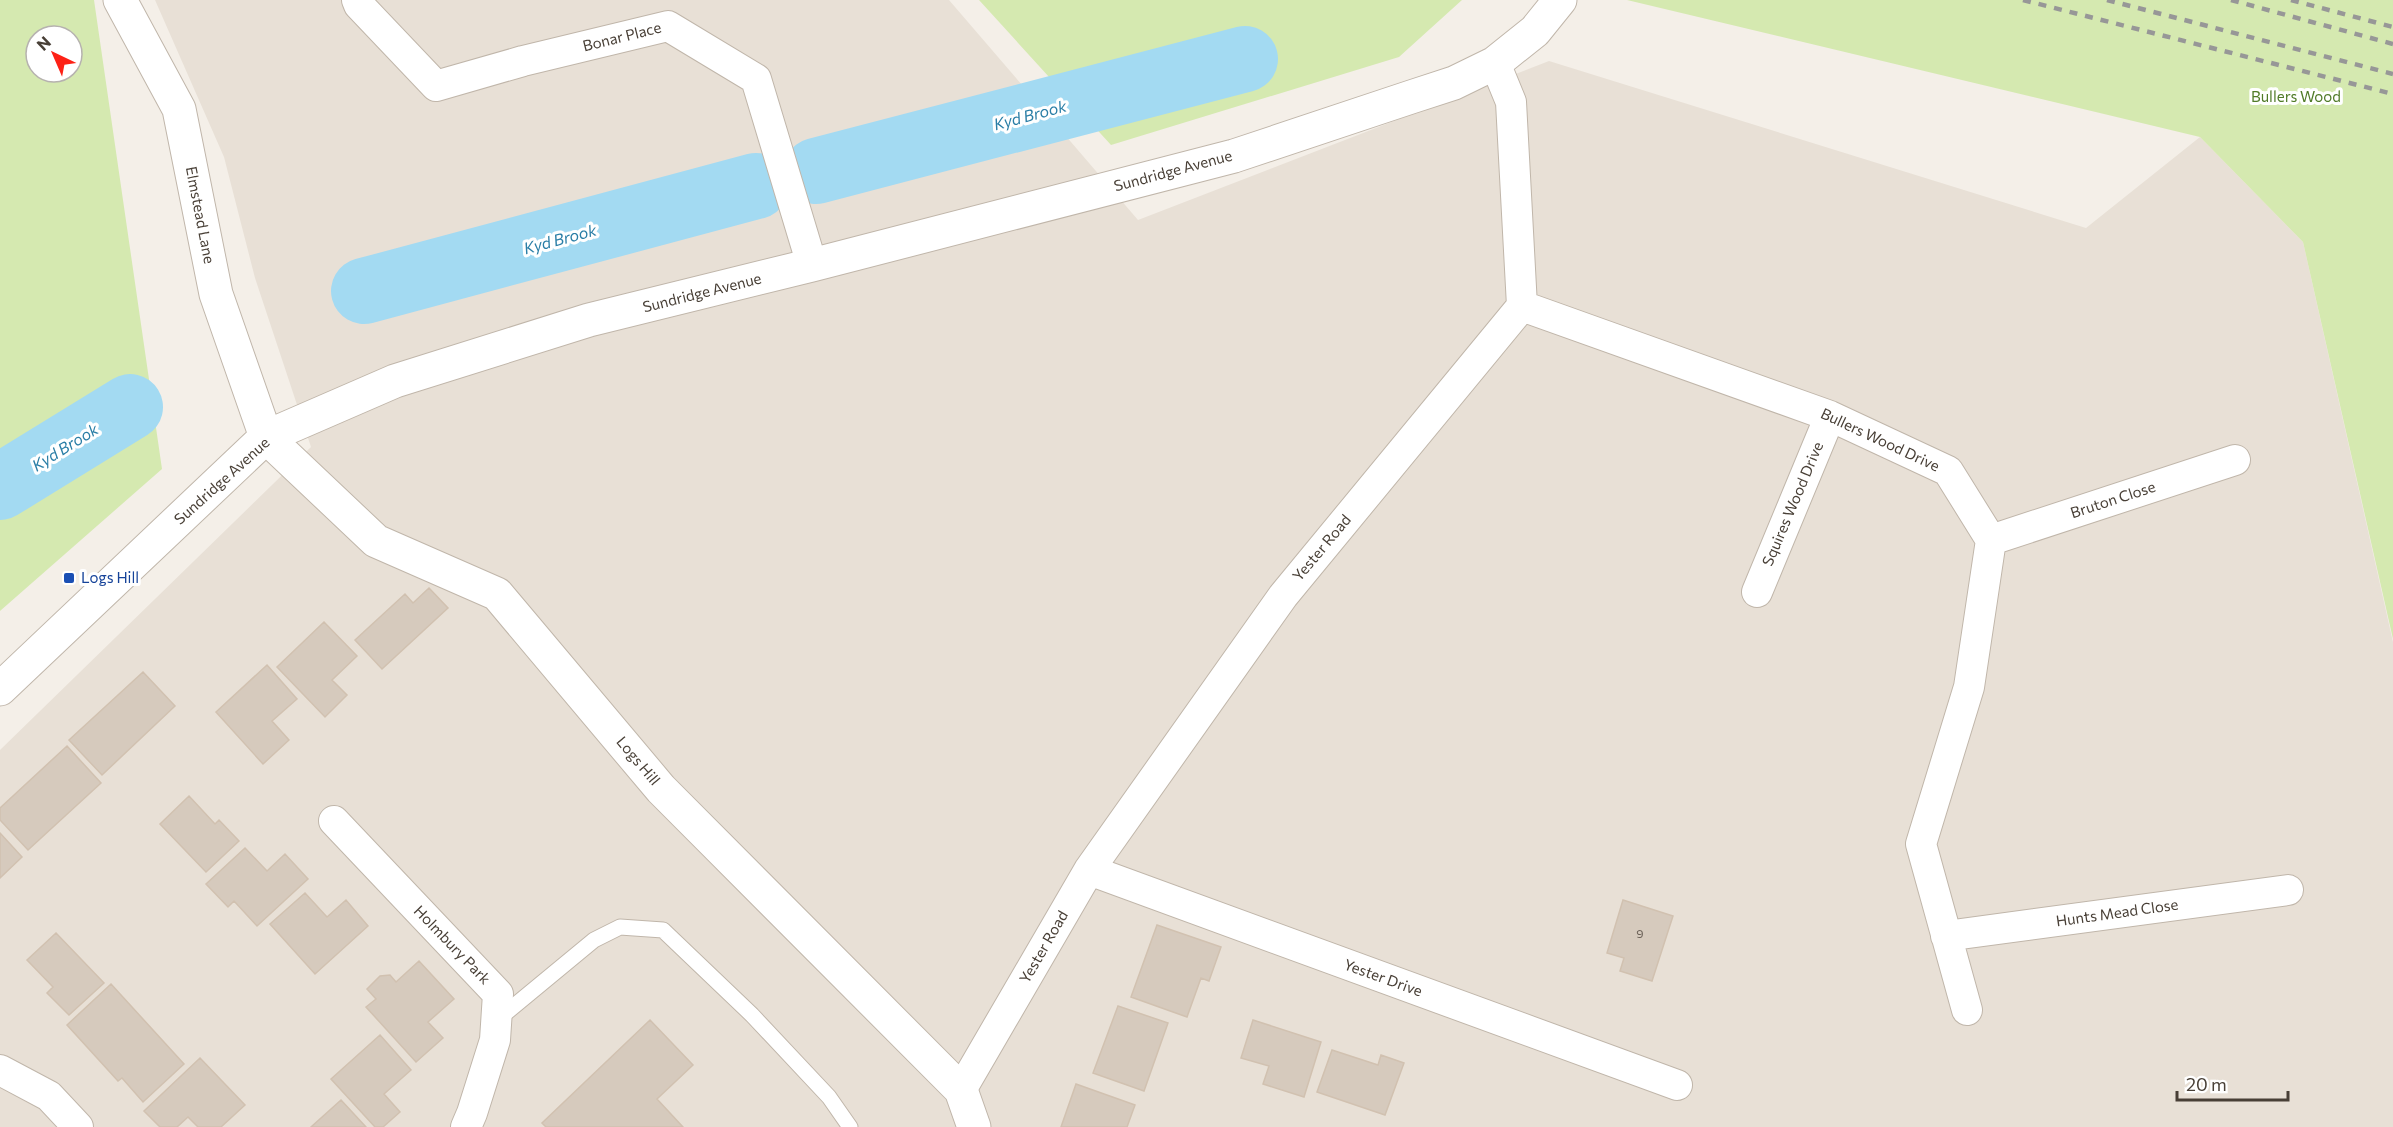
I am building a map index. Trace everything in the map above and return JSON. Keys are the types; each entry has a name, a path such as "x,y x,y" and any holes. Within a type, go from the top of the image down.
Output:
{"street":[{"name":"Elmstead Lane","path":"120,0 179,109 216,294 266,437"},
{"name":"Bonar Place","path":"357,0 359,5 436,86 523,61 668,26 756,79 812,266"},
{"path":"1522,306 1511,102 1495,63 1535,31 1560,0"},
{"name":"Sundridge Avenue","path":"0,689 266,437 395,381 589,320 812,266 1234,156 1454,83 1495,63"},
{"name":"Bullers Wood Drive","path":"1522,306 1830,416 1948,471 1991,540"},
{"name":"Yester Road","path":"961,1090 1089,870 1283,596 1522,306"},
{"name":"Squires Wood Drive","path":"1756,592 1830,416"},
{"name":"Logs Hill","path":"266,437 376,541 497,594 661,789 961,1090 974,1127"},
{"name":"Bruton Close","path":"1991,540 2235,460"},
{"path":"1967,1010 1921,844 1969,687 1991,540"},
{"name":"Holmbury Park","path":"334,821 498,994 495,1040 466,1127"},
{"name":"Yester Drive","path":"1089,870 1677,1085"},
{"name":"Hunts Mead Close","path":"1946,936 2288,890"},
{"path":"0,1070 49,1096 78,1127"}],"lane":[{"path":"496,1021 594,940 620,927 663,930 752,1015 829,1097 850,1127"}],"shaded area":[{"path":"155,0 949,0 1138,220 1549,61 2086,228 2200,137 2303,242 2393,642 2393,1127 0,1127 0,750 311,447 255,278 224,157"}],"green space":[{"path":"0,0 94,0 162,469 0,611"},
{"path":"979,0 1462,0 1399,57 1111,145"},
{"name":"Bullers Wood","path":"1627,0 2393,0 2393,639 2303,242 2200,137"}],"building":[{"path":"429,588 448,608 382,669 355,640 405,594 413,603"},
{"path":"324,622 357,656 332,680 347,695 325,717 277,667"},
{"path":"267,665 297,699 272,721 289,740 263,764 216,712"},
{"path":"143,672 175,706 102,775 69,740"},
{"path":"67,746 101,783 28,850 0,820 0,808"},
{"path":"189,796 215,824 219,820 239,841 206,872 160,824"},
{"path":"0,833 22,857 0,878"},
{"path":"245,848 267,871 285,854 308,879 257,926 234,901 228,907 206,884"},
{"path":"305,893 327,917 346,900 368,926 315,974 270,924"},
{"path":"1623,900 1673,916 1652,981 1620,971 1624,958 1607,953"},
{"path":"1157,925 1221,947 1209,981 1201,978 1187,1017 1131,997"},
{"path":"56,933 104,983 69,1015 47,993 53,987 27,960"},
{"path":"419,961 454,999 428,1022 443,1038 416,1062 366,1007 376,999 367,989 380,976 390,975 396,982"},
{"path":"111,984 184,1064 143,1102 122,1078 118,1081 67,1025"},
{"path":"1118,1006 1168,1023 1144,1091 1093,1073"},
{"path":"650,1020 693,1065 657,1099 683,1127 546,1127 542,1123"},
{"path":"1253,1020 1321,1042 1304,1097 1263,1084 1269,1066 1241,1058"},
{"path":"380,1035 411,1070 384,1094 400,1112 383,1127 375,1127 331,1079"},
{"path":"1332,1050 1378,1065 1381,1055 1404,1063 1385,1115 1317,1092"},
{"path":"200,1058 245,1105 221,1127 198,1127 188,1117 177,1127 160,1127 144,1111"},
{"path":"1076,1084 1135,1105 1127,1127 1061,1127"},
{"path":"341,1100 366,1127 311,1127"}],"waterway":[{"name":"Kyd Brook","path":"816,171 1245,59"},
{"name":"Kyd Brook","path":"364,291 756,186"},
{"name":"Kyd Brook","path":"0,487 130,407"}],"railway":[{"path":"2023,0 2393,94"},
{"path":"2107,0 2393,74"},
{"path":"2231,0 2393,44"},
{"path":"2291,0 2393,27"}],"place":[{"name":"Logs Hill","path":"69,578"}]}
